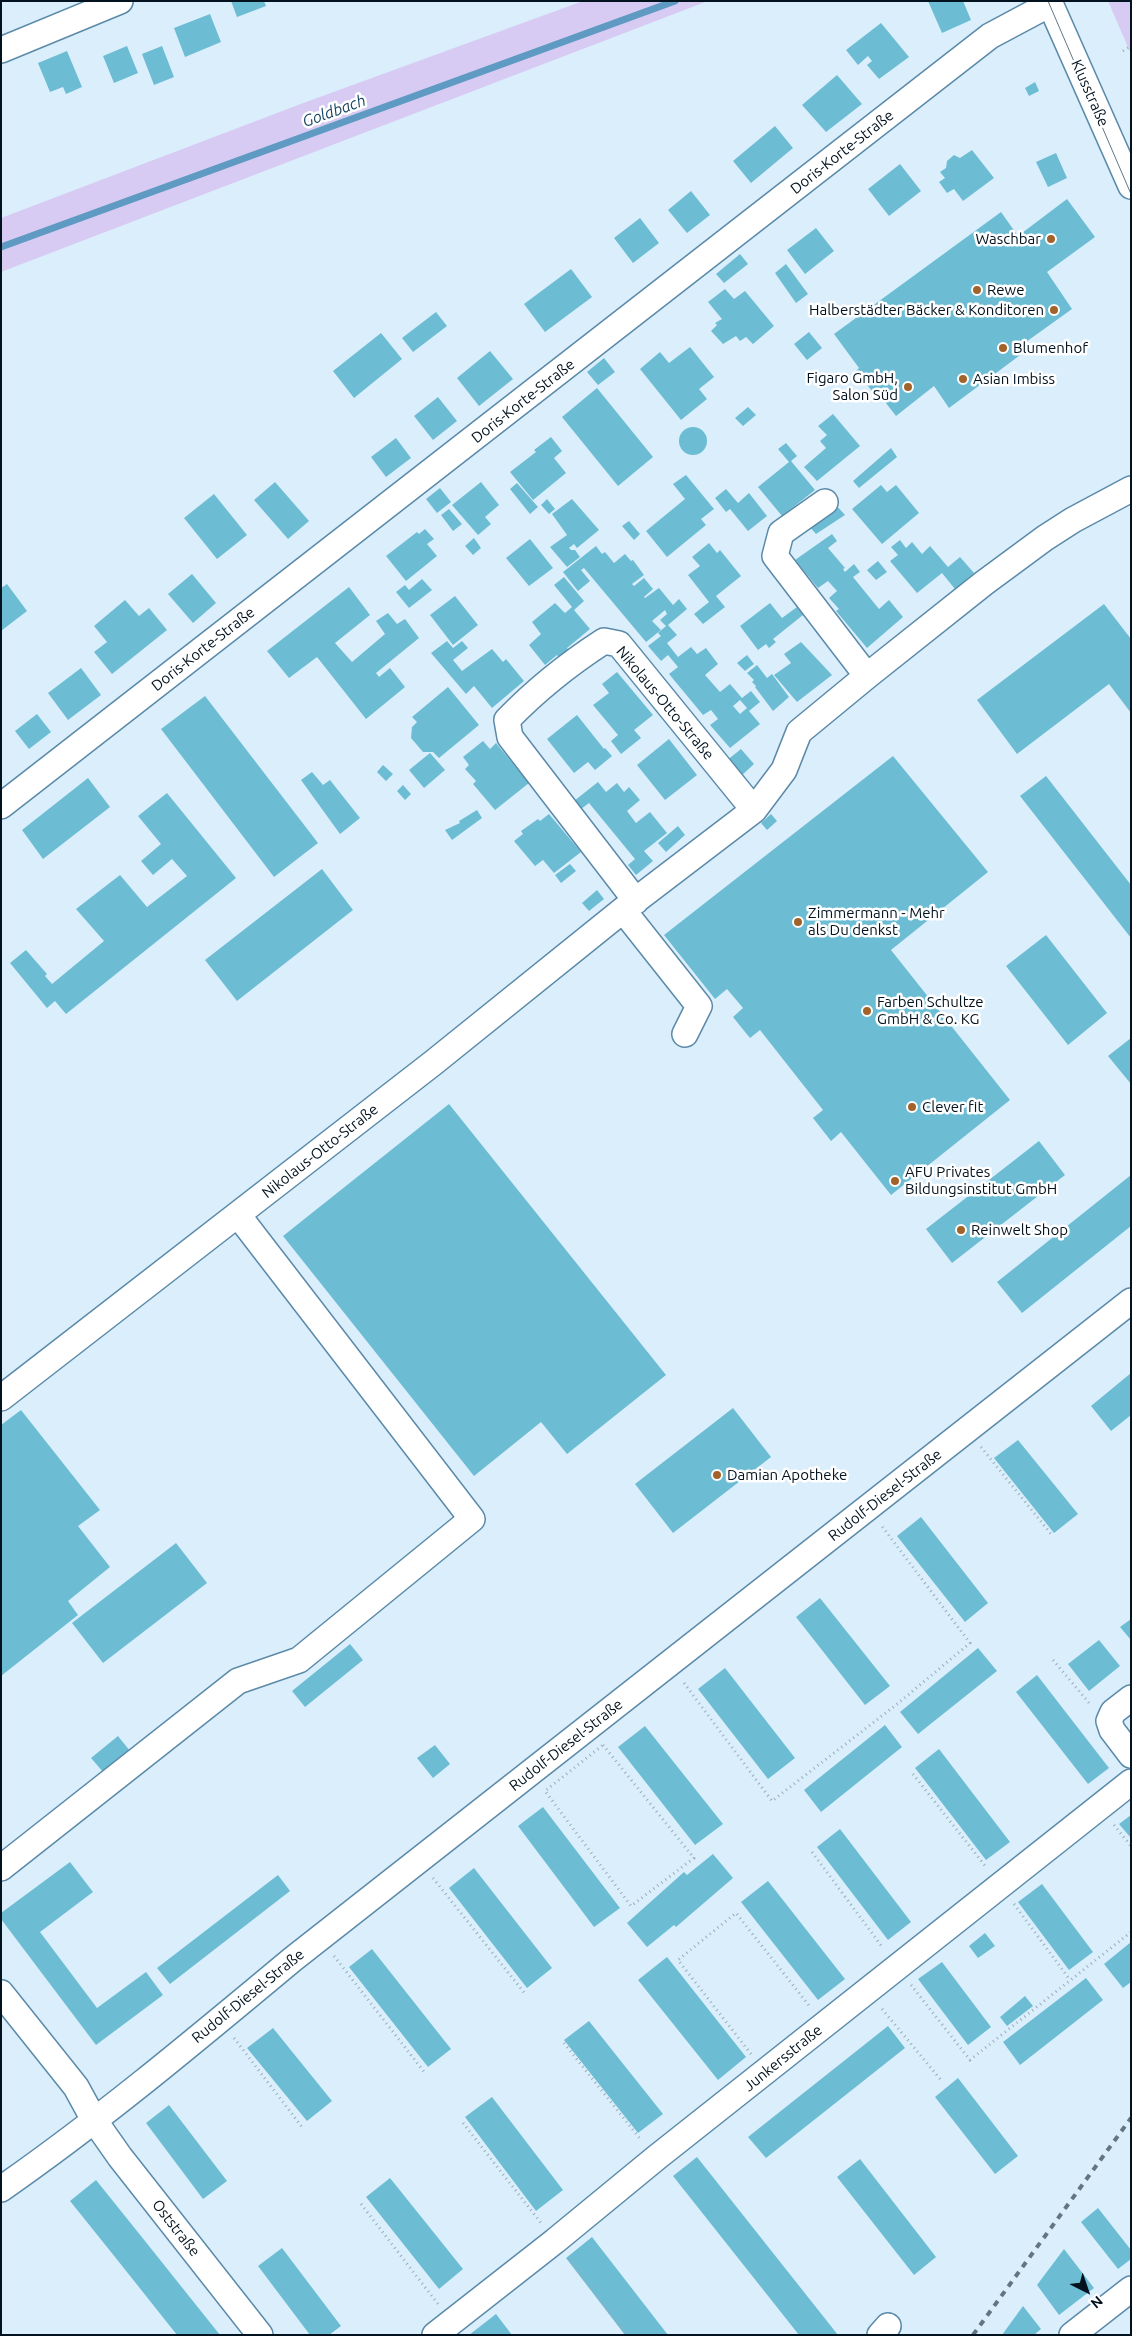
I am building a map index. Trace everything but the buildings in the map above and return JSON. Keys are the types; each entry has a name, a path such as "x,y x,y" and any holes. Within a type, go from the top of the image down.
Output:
{"street":[{"path":"1,50 120,1"},
{"name":"Klusstraße","path":"1049,3 1131,186"},
{"name":"Doris-Korte-Straße","path":"1,806 990,36 1049,3"},
{"name":"Nikolaus-Otto-Straße","path":"1,1398 433,1063 754,810 784,770 799,732 867,676 984,583 1045,538 1072,520 1131,489"},
{"path":"825,502 782,533 775,556 867,676"},
{"name":"Nikolaus-Otto-Straße","path":"630,906 510,737 507,720 520,707 590,650 604,641 619,644 754,810"},
{"path":"630,906 699,1006 685,1034"},
{"path":"1,1868 238,1681 299,1660 472,1519 238,1215"},
{"name":"Rudolf-Diesel-Straße","path":"1,2189 46,2158 220,2020 293,1959 1131,1301"},
{"path":"1131,1698 1113,1712 1109,1721 1112,1730 1131,1755"},
{"name":"Junkersstraße","path":"443,2328 556,2241 656,2158 1131,1782"},
{"path":"1,1993 76,2087 94,2120"},
{"name":"Oststraße","path":"94,2120 260,2335"},
{"path":"1072,2335 1131,2289"}],"path":[{"path":"1123,51 1131,46"},
{"path":"967,1430 1051,1534"},
{"path":"670,1664 772,1801 896,1705 970,1643 881,1525 873,1531"},
{"path":"1053,1660 1112,1730"},
{"path":"603,1745 694,1858 631,1906 545,1791 603,1745"},
{"path":"419,1860 526,1995"},
{"path":"765,2072 678,1960 736,1913 824,2025"},
{"path":"970,2060 1131,1932"},
{"path":"327,1961 333,1956 425,2073"},
{"path":"867,1990 941,2080"},
{"path":"220,2020 302,2127"},
{"path":"564,2043 656,2158"},
{"path":"361,2204 443,2328"}],"shaded area":[{"path":"583,1 708,1 1,272 1,218 306,102"},
{"path":"1108,1 1131,1 1131,54"}],"waterway":[{"name":"Goldbach","path":"1,247 675,1"}],"tram line":[{"path":"1048,1 1131,194"}],"railway":[{"path":"973,2335 1131,2118"}],"place":[{"name":"Waschbar","path":"1051,239"},
{"name":"Rewe","path":"977,290"},
{"name":"Halberstädter Bäcker & Konditoren","path":"1054,310"},
{"name":"Blumenhof","path":"1003,348"},
{"name":"Asian Imbiss","path":"963,379"},
{"name":"Figaro GmbH, Salon Süd","path":"908,387"},
{"name":"Zimmermann - Mehr als Du denkst","path":"798,922"},
{"name":"Farben Schultze GmbH & Co. KG","path":"867,1011"},
{"name":"Clever fit","path":"912,1107"},
{"name":"AFU Privates Bildungsinstitut GmbH","path":"895,1181"},
{"name":"Reinwelt Shop","path":"961,1230"},
{"name":"Damian Apotheke","path":"717,1475"}]}
